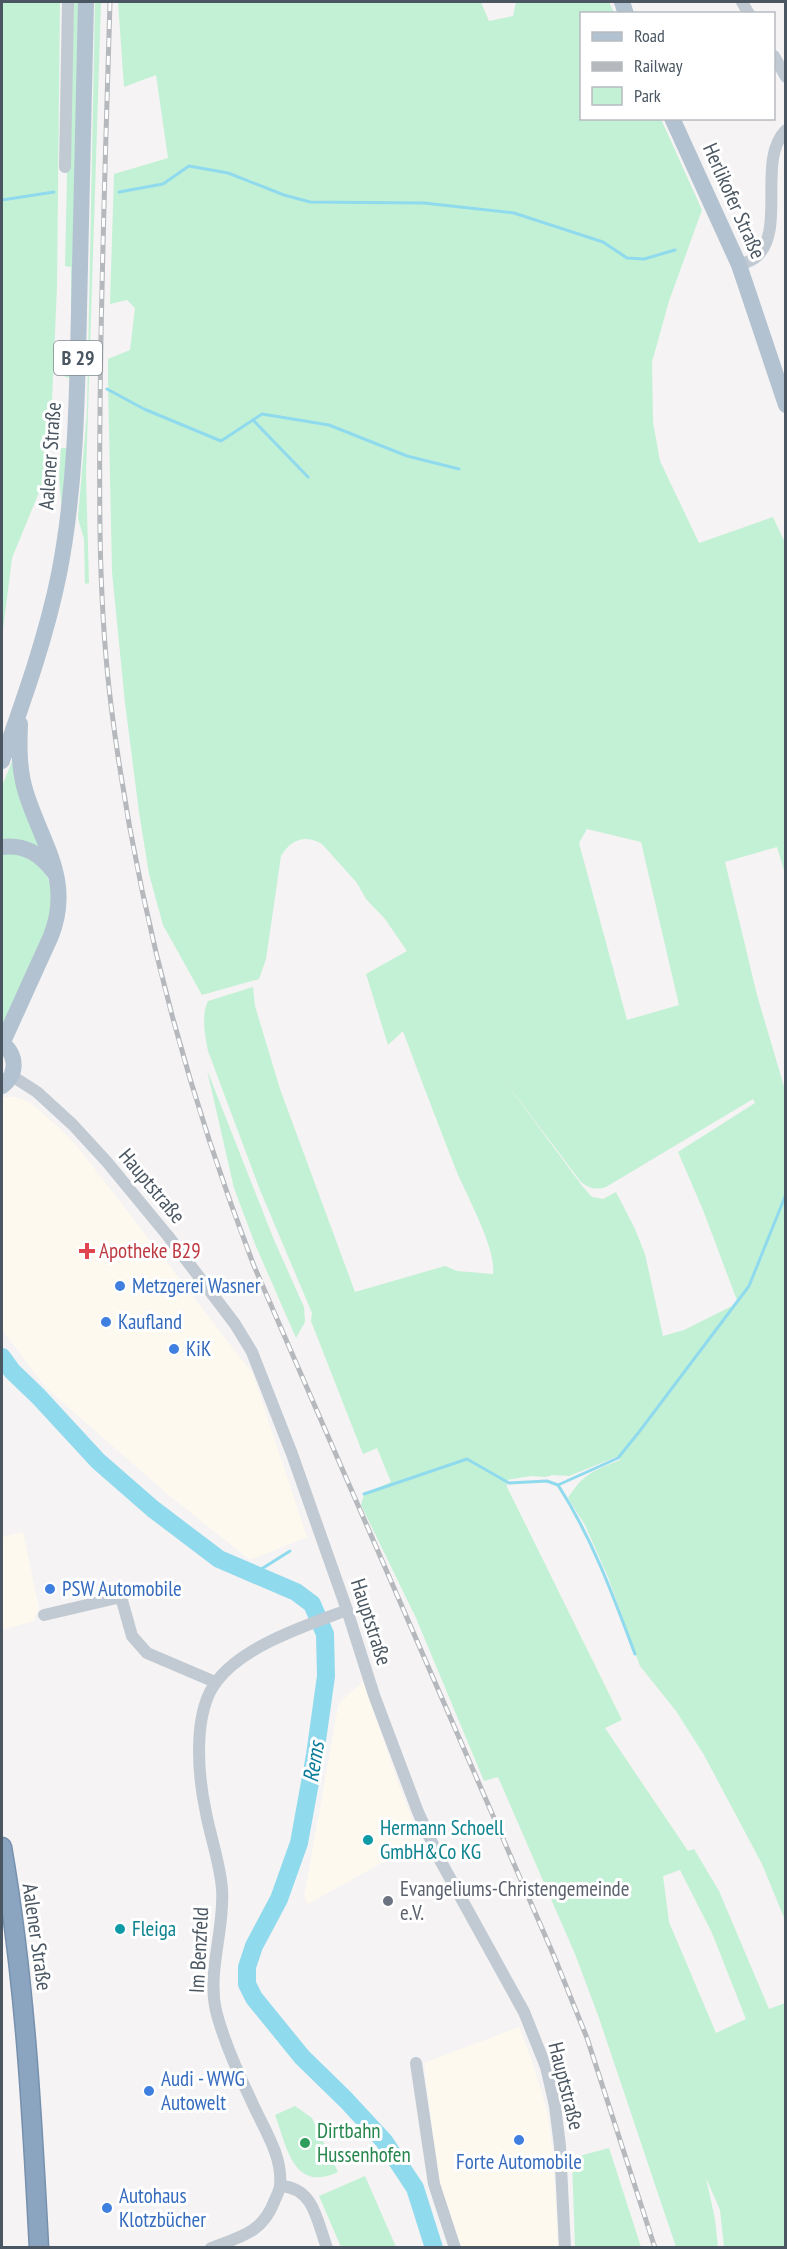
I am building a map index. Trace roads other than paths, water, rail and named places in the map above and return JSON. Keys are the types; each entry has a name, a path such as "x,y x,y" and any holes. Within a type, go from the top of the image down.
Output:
{"highway":[{"name":"Aalener Straße","path":"2,1847 22,1990 31,2087 39,2247"}],"main road":[{"name":"Aalener Straße","path":"2,761 36,665 59,575 69,518 74,462 86,2"},
{"name":"Herlikofer Straße","path":"673,120 739,265 786,405"},
{"path":"7,1081 14,1069 12,1054 2,1043 56,924 59,901 55,874 45,837 23,781 19,755 21,708"},
{"path":"2,847 25,848 37,854 55,874"}],"street":[{"path":"65,167 68,2"},
{"path":"775,58 786,76"},
{"path":"739,265 756,257 766,246 774,194 772,170 775,147 786,130"},
{"name":"Hauptstraße","path":"7,1081 37,1092 73,1125 106,1162 168,1236 244,1338 260,1368 347,1610 374,1695 418,1812 440,1860 524,2012 546,2067 555,2106 560,2146 565,2247"},
{"path":"44,1615 121,1597 132,1636 147,1653 215,1683"},
{"name":"Im Benzfeld","path":"280,2186 275,2151 228,2050 216,2008 214,1971 222,1911 222,1888 206,1813 200,1768 201,1717 215,1683 242,1657 258,1647 347,1610"},
{"path":"416,2063 434,2184 455,2247"},
{"path":"211,2247 252,2232 268,2215 280,2186 298,2189 311,2203 327,2247"}],"waterway":[{"path":"119,192 163,184 189,166 228,173 284,195 310,202 424,203 514,213 603,242 627,258 644,259 675,250"},
{"path":"2,200 54,192"},
{"path":"107,389 144,409 221,441 262,414 329,425 407,456 459,469"},
{"path":"253,420 308,477"},
{"path":"364,1494 467,1459 509,1483 547,1481 558,1485 618,1458 749,1286 786,1194"},
{"name":"Rems","path":"2,1357 12,1371 98,1461 153,1509 219,1559 296,1592 312,1604 325,1634 326,1676 315,1755 299,1843 279,1899 254,1946 247,1967 247,1984 254,1998 302,2057 384,2141 415,2188 434,2248"},
{"path":"558,1485 592,1546 635,1654"},
{"path":"255,1573 290,1551"}],"railway":[{"path":"110,2 101,363 102,596 107,669 121,777 148,919 165,990 206,1129 254,1266 554,1956 587,2038 655,2248"}],"place":[{"name":"Apotheke B29","path":"87,1251"},
{"name":"Metzgerei Wasner","path":"120,1286"},
{"name":"Kaufland","path":"106,1322"},
{"name":"KiK","path":"174,1349"},
{"name":"PSW Automobile","path":"50,1589"},
{"name":"Hermann Schoell GmbH&Co KG","path":"368,1840"},
{"name":"Evangeliums-Christengemeinde e.V.","path":"388,1901"},
{"name":"Fleiga","path":"120,1929"},
{"name":"Audi - WWG Autowelt","path":"149,2091"},
{"name":"Forte Automobile","path":"519,2140"},
{"name":"Dirtbahn Hussenhofen","path":"305,2143"},
{"name":"Autohaus Klotzbücher","path":"107,2208"}]}
